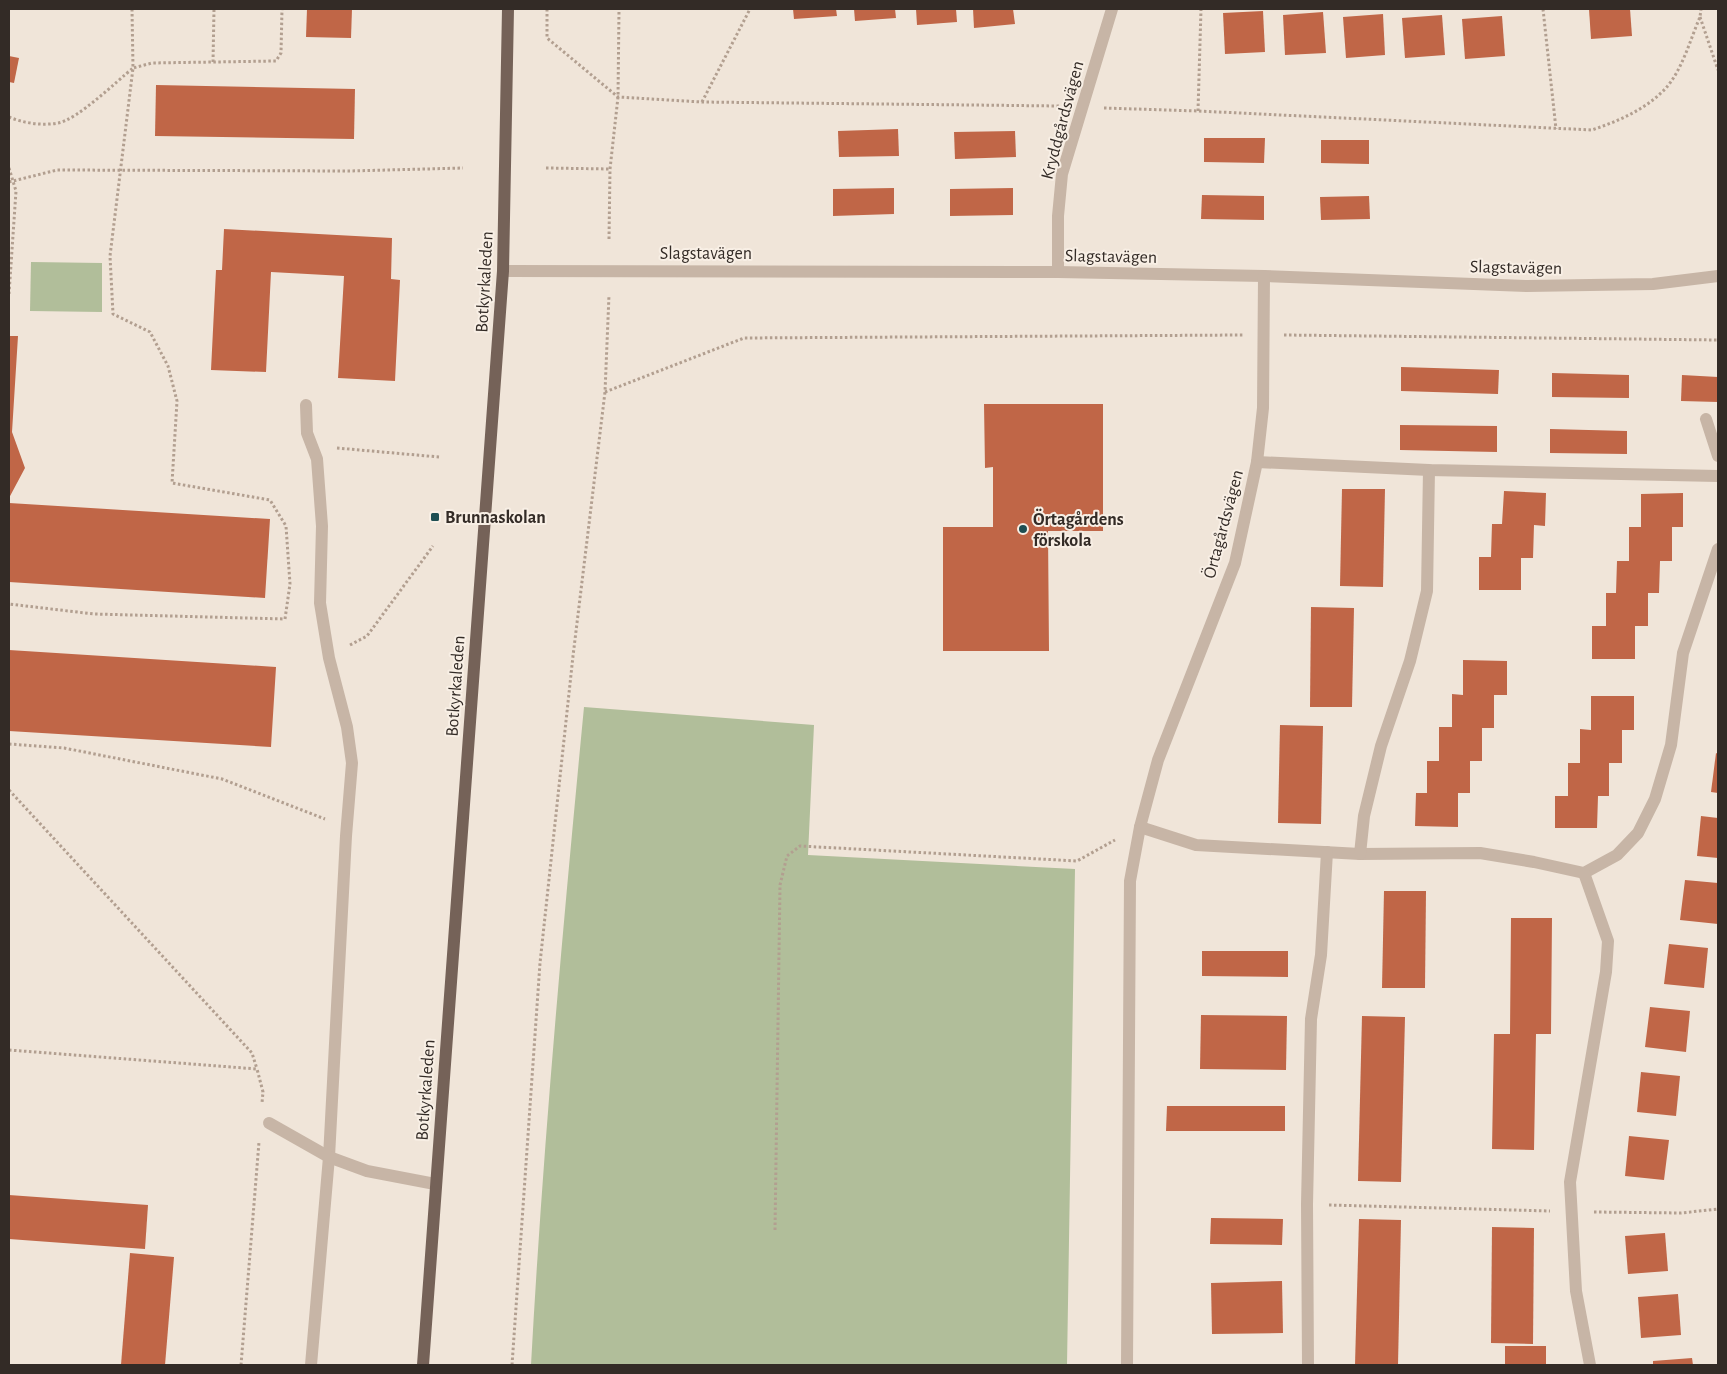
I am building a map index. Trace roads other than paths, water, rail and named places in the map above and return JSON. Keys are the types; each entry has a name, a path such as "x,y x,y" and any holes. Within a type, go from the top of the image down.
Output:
{"main road":[{"name":"Botkyrkaleden","path":"423,1365 503,271 508,9"}],"street":[{"name":"Kryddgårdsvägen","path":"1058,272 1058,216 1062,174 1112,9"},
{"name":"Slagstavägen","path":"503,271 1058,272 1264,276 1527,286 1653,284 1718,276"},
{"name":"Örtagårdsvägen","path":"1126,1365 1130,881 1140,827 1158,760 1235,563 1257,462 1262,408 1264,276"},
{"path":"306,404 306,433 317,459 318,469 322,526 320,603 327,650 347,727 352,763 346,836 329,1157 310,1365"},
{"path":"1706,419 1718,456"},
{"path":"1257,462 1429,470 1718,476"},
{"path":"1360,854 1364,816 1380,746 1410,661 1427,591 1429,470"},
{"path":"1140,827 1196,845 1360,854 1480,854 1534,862 1584,873 1617,855 1638,833 1655,799 1671,745 1683,653 1718,549"},
{"path":"1308,1365 1307,1204 1311,1019 1321,955 1327,852"},
{"path":"1584,873 1608,941 1606,972 1570,1182 1576,1291 1590,1365"},
{"path":"265,1122 329,1157 367,1171 435,1184"}],"place":[{"name":"Brunnaskolan","path":"435,517"},
{"name":"Örtagårdens förskola","path":"1023,529"}]}
